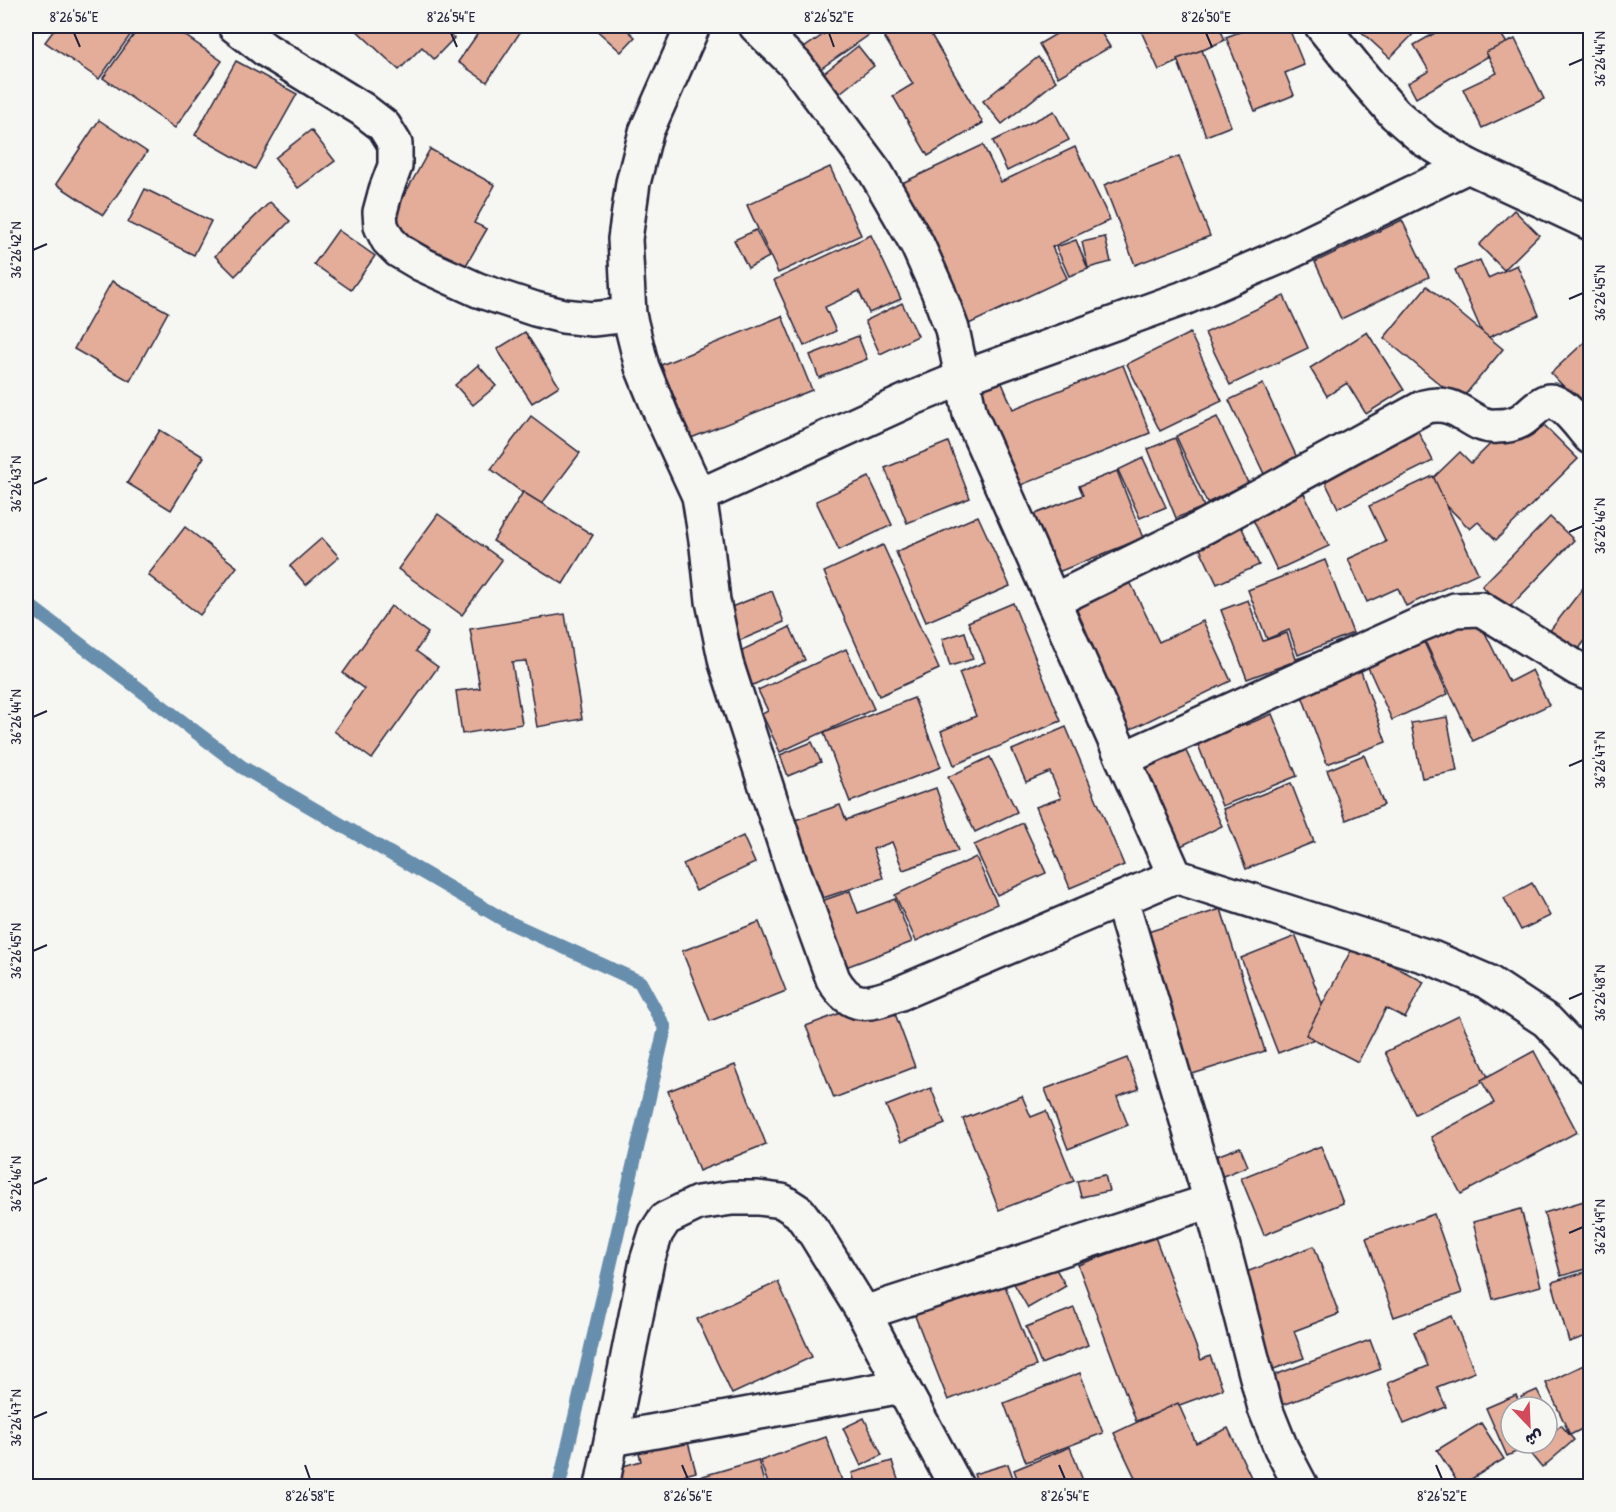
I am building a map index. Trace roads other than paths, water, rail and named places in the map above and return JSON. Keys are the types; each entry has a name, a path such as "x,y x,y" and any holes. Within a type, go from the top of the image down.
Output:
{"street":[{"path":"235,26 266,50 362,109 384,126 395,144 395,166 380,212 381,226 388,240 399,251 421,264 478,290 535,309 563,316 592,319 629,315"},
{"path":"693,26 646,132 633,183 625,240 629,315 642,367 699,496 713,601 726,663 793,869 828,969 836,985 851,1000 875,1002 1175,876 1431,958 1488,982 1547,1021 1590,1066"},
{"path":"756,26 796,65 876,173 917,244 938,291 951,329 970,414 1175,876"},
{"path":"1322,26 1395,114 1425,140 1468,166 1590,224"},
{"path":"699,496 962,378 1204,290 1284,255 1468,166"},
{"path":"1053,601 1204,527 1425,407 1436,404 1451,406 1494,427 1520,421 1544,402 1552,401 1572,416 1590,437"},
{"path":"1123,759 1455,610 1481,609 1578,669 1590,672"},
{"path":"1121,899 1211,1201 1265,1408 1281,1448 1301,1486"},
{"path":"602,1486 647,1261 656,1233 665,1219 698,1203 732,1198 758,1198 782,1201 799,1212 816,1235 864,1313 956,1486"},
{"path":"864,1313 1211,1201"},
{"path":"612,1438 902,1386"}],"waterway":[{"path":"26,603 242,767 506,921 640,982 665,1028 559,1486"}]}
